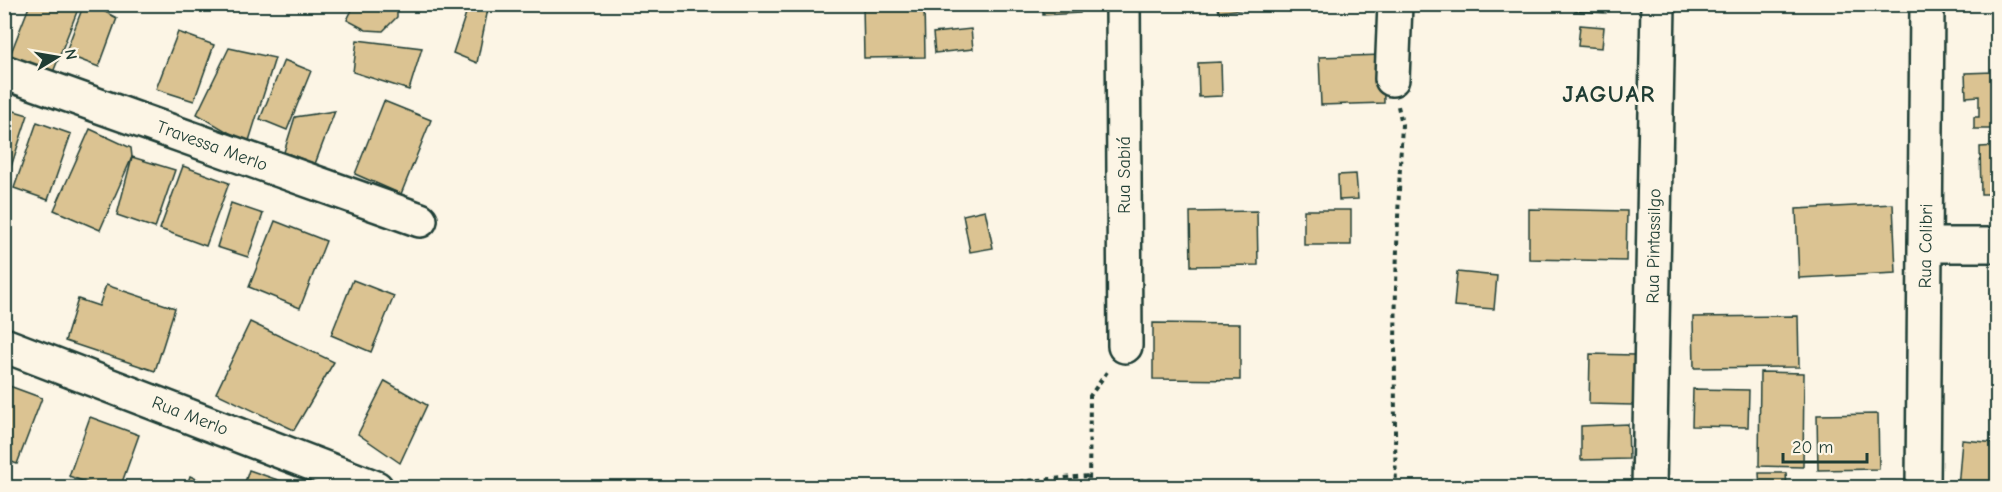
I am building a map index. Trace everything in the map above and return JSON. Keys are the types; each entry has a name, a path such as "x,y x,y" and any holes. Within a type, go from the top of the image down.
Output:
{"street":[{"name":"Rua Sabiá","path":"1123,4 1125,346"},
{"path":"1392,79 1395,4"},
{"name":"Rua Pintassilgo","path":"1649,488 1658,4"},
{"name":"Rua Colibri","path":"1923,488 1928,4"},
{"name":"Travessa Merlo","path":"4,72 420,220"},
{"path":"1926,245 1998,245"},
{"name":"Rua Merlo","path":"4,345 376,488"}],"path":[{"path":"1392,79 1402,124 1395,259 1396,488"},
{"path":"1089,488 1090,396 1125,346"},
{"path":"975,485 1089,476"}],"building":[{"path":"4,4 10,4 6,27 4,26"},
{"path":"30,4 80,4 50,80 7,63"},
{"path":"84,4 90,4 117,18 99,67 65,54"},
{"path":"355,4 397,4 397,17 383,31 366,30 347,20"},
{"path":"469,4 489,4 477,63 453,53"},
{"path":"863,4 924,4 925,57 864,58"},
{"path":"1043,4 1079,4 1080,13 1043,15"},
{"path":"1169,4 1204,4 1205,6 1169,10"},
{"path":"1217,4 1252,4 1253,8 1219,12"},
{"path":"1575,4 1607,4 1606,13 1575,11"},
{"path":"1580,25 1604,27 1602,48 1578,46"},
{"path":"971,29 973,49 935,53 933,33"},
{"path":"178,32 214,45 194,101 156,89"},
{"path":"357,40 422,48 409,90 353,72"},
{"path":"229,48 275,58 248,144 197,114"},
{"path":"1383,55 1384,103 1321,105 1319,57"},
{"path":"284,60 311,71 287,130 260,119"},
{"path":"1221,62 1222,96 1199,97 1198,63"},
{"path":"1993,72 1993,87 1998,86 1998,129 1974,129 1974,117 1979,117 1979,96 1966,97 1965,73"},
{"path":"384,101 431,120 401,194 355,174"},
{"path":"4,108 28,115 5,185 4,185"},
{"path":"335,111 315,164 284,152 295,117"},
{"path":"37,122 71,134 48,200 14,188"},
{"path":"90,129 131,148 132,157 100,230 54,210"},
{"path":"1998,146 1998,194 1981,194 1980,147"},
{"path":"132,157 175,170 155,228 117,215"},
{"path":"183,166 229,183 206,246 160,229"},
{"path":"1356,174 1358,199 1339,200 1338,175"},
{"path":"231,203 263,214 248,257 217,247"},
{"path":"1893,204 1896,273 1799,278 1796,209"},
{"path":"1529,209 1627,211 1626,261 1529,259"},
{"path":"985,210 993,248 970,252 963,215"},
{"path":"1304,210 1351,210 1351,245 1304,245"},
{"path":"1257,211 1258,265 1191,266 1190,212"},
{"path":"275,221 326,241 300,308 249,287"},
{"path":"1457,272 1497,276 1494,309 1454,306"},
{"path":"353,280 394,296 371,352 331,335"},
{"path":"106,285 175,308 155,371 65,341 78,299 99,306"},
{"path":"1798,316 1799,367 1694,368 1693,317"},
{"path":"250,322 334,362 294,430 216,393"},
{"path":"1153,323 1240,324 1240,380 1153,379"},
{"path":"1590,354 1634,355 1633,405 1589,404"},
{"path":"1760,372 1804,373 1803,467 1759,466"},
{"path":"385,381 427,405 400,463 358,434"},
{"path":"4,384 42,398 17,464 4,459"},
{"path":"1693,389 1749,390 1748,427 1692,426"},
{"path":"1878,414 1879,469 1818,470 1817,415"},
{"path":"90,417 139,435 120,488 101,488 69,476"},
{"path":"1628,424 1629,459 1581,460 1581,426"},
{"path":"1962,440 1998,443 1998,488 1958,488"},
{"path":"249,470 298,487 298,488 243,488"},
{"path":"1759,473 1786,473 1787,488 1760,488"},
{"path":"190,476 216,488 186,488"},
{"path":"1797,486 1896,487 1896,488 1797,488"}],"district":[{"name":"JAGUAR","path":"1609,94"}]}
